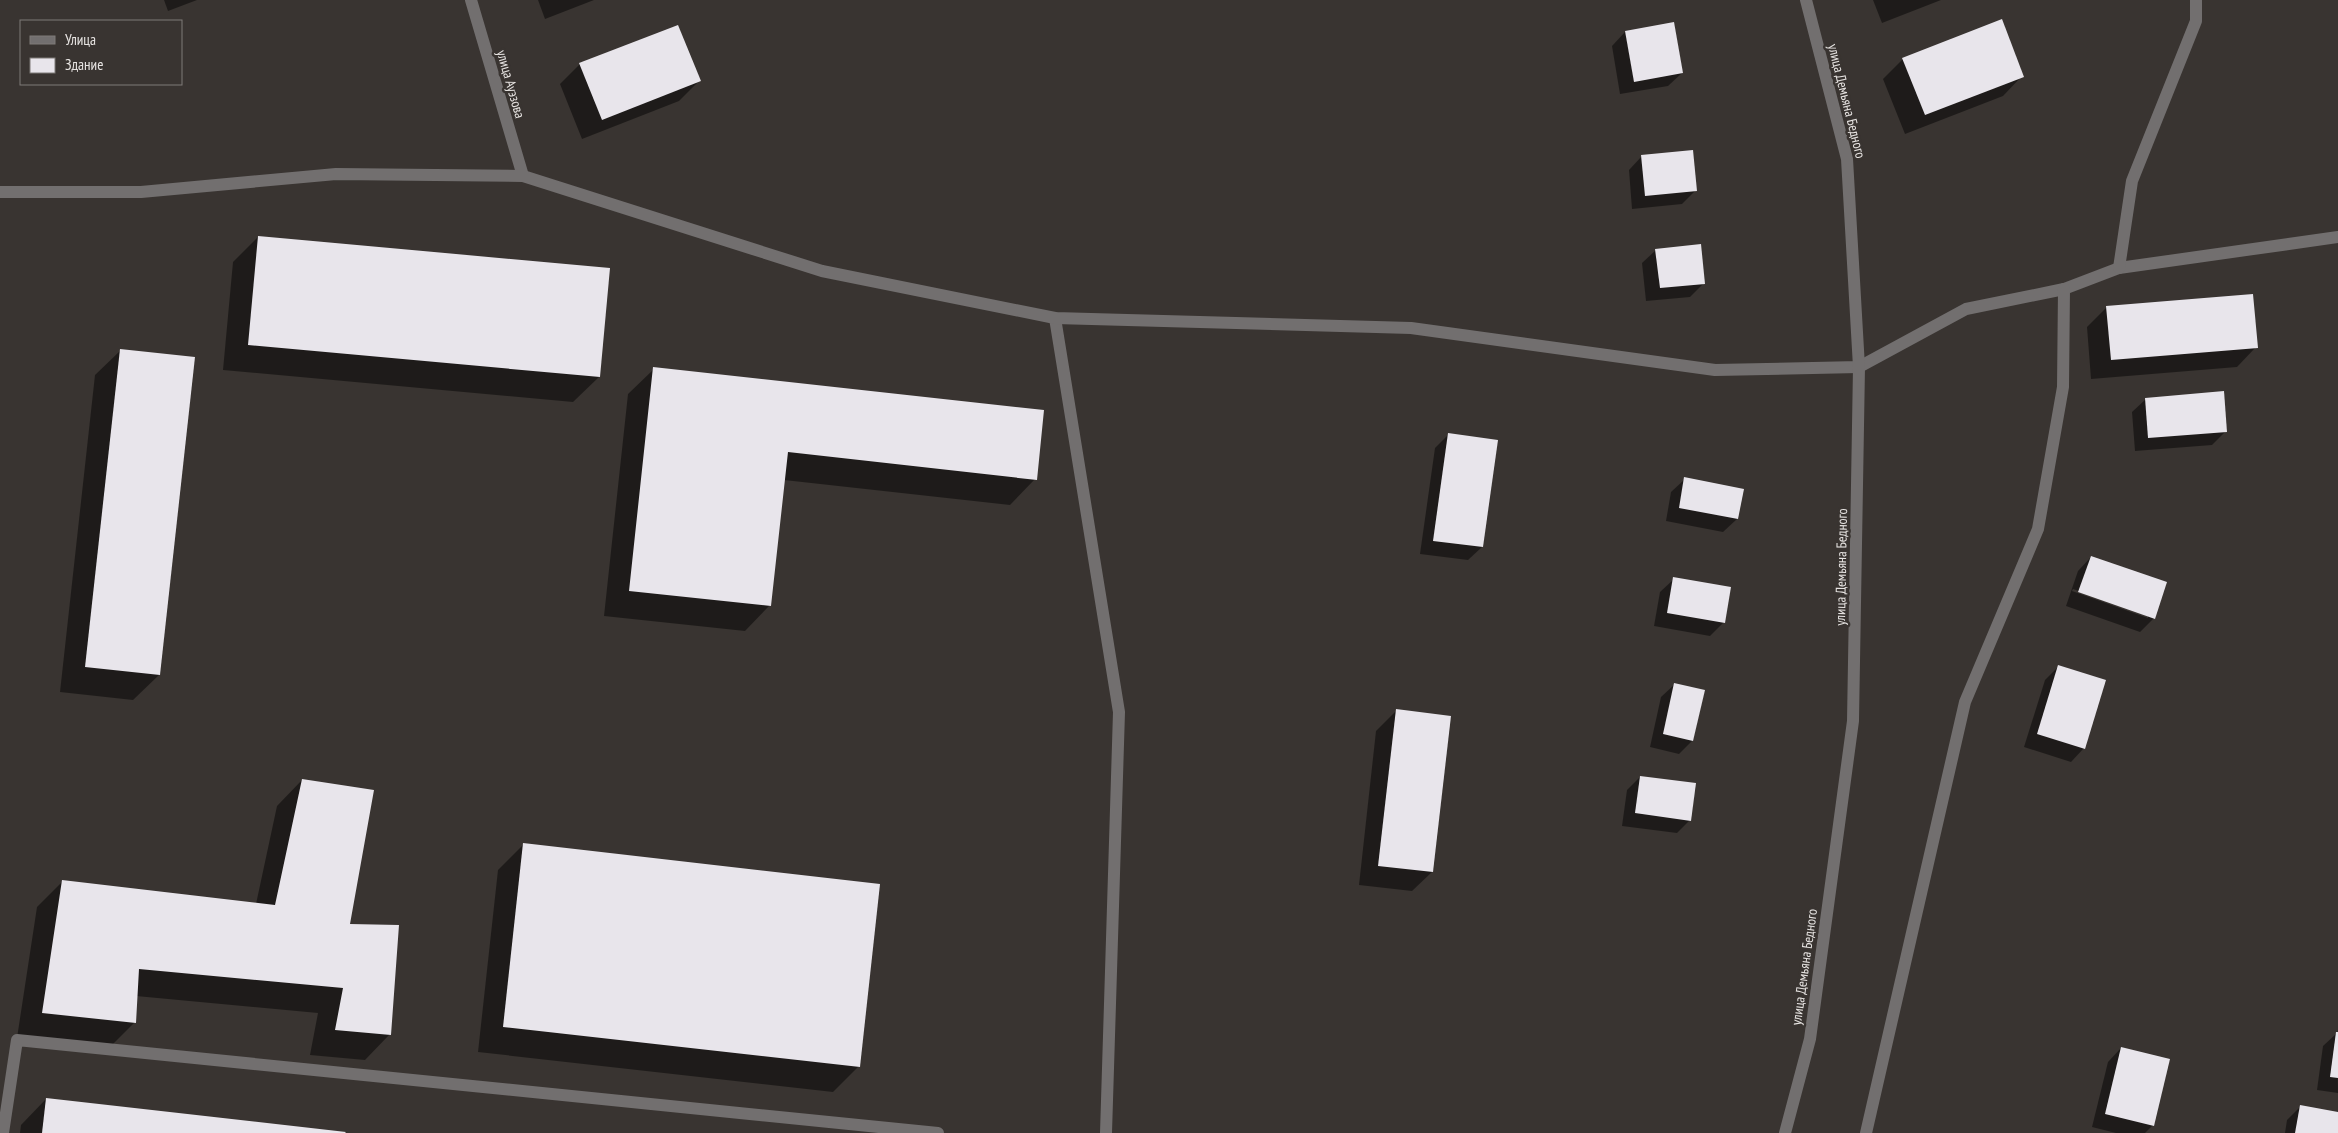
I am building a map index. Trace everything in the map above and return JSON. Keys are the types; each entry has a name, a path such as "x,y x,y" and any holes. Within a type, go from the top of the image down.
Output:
{"street":[{"name":"улица Ауэзова","path":"471,0 523,176"},
{"name":"улица Демьяна Бедного","path":"1785,1133 1810,1039 1853,721 1859,367 1847,159 1806,0"},
{"path":"2119,268 2132,181 2196,21 2196,0"},
{"path":"0,192 141,192 336,174 523,176 822,271 1055,318 1411,328 1715,370 1859,367 1966,309 2064,289 2119,268 2338,237"},
{"path":"1866,1133 1965,702 2038,529 2063,387 2064,289"},
{"path":"1055,318 1119,712 1106,1133"},
{"path":"3,1133 17,1040 938,1133"}],"building":[{"path":"2002,19 2024,77 1925,115 1902,58"},
{"path":"1674,22 1683,73 1634,82 1625,31"},
{"path":"678,25 701,81 602,120 579,63"},
{"path":"1693,150 1697,191 1645,196 1641,155"},
{"path":"258,236 610,268 600,377 248,345"},
{"path":"1701,244 1705,284 1660,288 1655,249"},
{"path":"2253,294 2258,348 2111,360 2106,306"},
{"path":"120,349 195,357 160,675 85,667"},
{"path":"653,367 1044,410 1037,480 788,452 771,606 629,591"},
{"path":"2224,391 2227,432 2148,438 2145,398"},
{"path":"1448,433 1498,440 1483,547 1433,541"},
{"path":"1684,477 1744,489 1738,519 1679,508"},
{"path":"2091,556 2167,582 2155,619 2078,592"},
{"path":"1673,577 1731,587 1725,623 1667,613"},
{"path":"2058,665 2106,680 2085,749 2037,734"},
{"path":"1674,683 1705,690 1693,741 1663,734"},
{"path":"1396,709 1451,716 1433,872 1378,866"},
{"path":"1640,776 1696,783 1691,821 1635,813"},
{"path":"302,779 374,790 350,924 399,925 391,1035 335,1030 343,988 139,969 136,1023 42,1013 62,880 275,905"},
{"path":"523,843 880,884 860,1067 503,1027"},
{"path":"2336,1032 2338,1032 2338,1078 2330,1077"},
{"path":"2121,1047 2170,1059 2154,1126 2105,1114"},
{"path":"46,1098 346,1132 42,1133"},
{"path":"2300,1105 2338,1112 2338,1133 2295,1133"}]}
